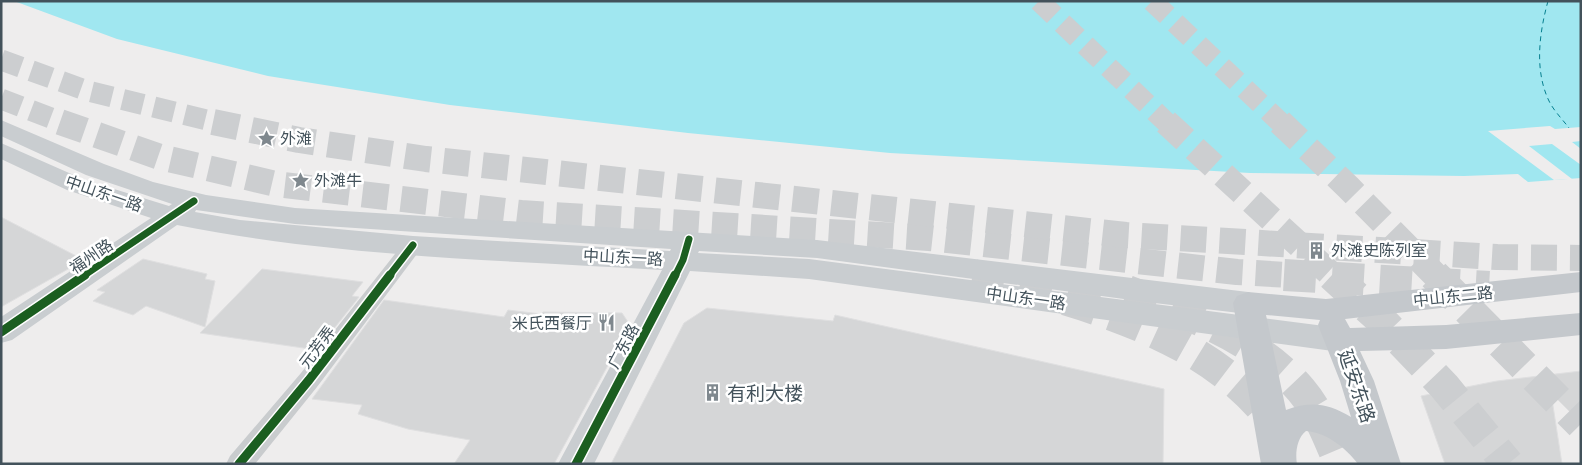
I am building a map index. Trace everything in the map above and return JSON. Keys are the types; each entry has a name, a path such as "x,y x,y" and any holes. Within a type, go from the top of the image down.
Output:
{"main road":[{"name":"中山东一路","path":"1,127 100,172 155,191 184,208 240,229 413,245 686,249"},
{"name":"中山东一路","path":"1,150 76,185 184,208 686,249 882,277 1252,317 1340,340"},
{"name":"福州路","path":"1,332 184,208"},
{"name":"广东路","path":"576,464 686,249"},
{"name":"中山东二路","path":"1252,317 1581,282"},
{"name":"延安东路","path":"1326,310 1357,381 1381,464"},
{"path":"1252,317 1279,461"},
{"path":"1340,340 1446,337 1581,324"},
{"path":"1279,461 1279,440 1284,428 1303,417 1332,422 1344,427 1369,449 1381,464"}],"street":[{"name":"元芳弄","path":"239,464 309,380 413,245"}],"water":[{"path":"14,1 1581,1 1581,178 1528,182 1518,174 1464,176 1250,173 890,153 688,133 450,105 268,76 117,39"}],"pier":[{"path":"1550,126 1555,129 1581,127 1581,141 1572,142 1581,149 1581,165 1552,144 1529,146 1572,179 1554,180 1488,131"}],"building":[{"path":"1,217 84,260 1,307"},
{"path":"143,259 207,274 205,279 215,281 205,327 146,306 133,315 93,301 105,292 97,290"},
{"path":"262,269 363,282 352,296 359,297 317,350 200,333"},
{"path":"384,300 504,317 508,310 541,314 543,312 622,313 630,325 554,464 454,464 470,440 408,429 358,414 362,405 312,399"},
{"path":"707,308 833,321 835,315 1164,389 1163,464 611,464 684,323"},
{"path":"1581,371 1581,423 1551,393 1562,464 1445,464 1421,396 1497,381"}],"ferry route":[{"path":"1548,1 1540,40 1542,79 1550,103 1569,128"}],"tunnel":[{"path":"1039,1 1167,123"},
{"path":"1152,1 1281,123"},
{"path":"1,60 88,91 219,123"},
{"path":"1,99 64,123"},
{"path":"60,122 160,157 276,184 521,213 929,238 1237,272 1305,276"},
{"path":"213,122 299,140 426,159 1126,235 1497,257 1581,258"},
{"path":"1166,122 1333,276"},
{"path":"1280,122 1348,187 1436,276"},
{"path":"977,276 973,275 1054,296 1095,309 1136,324 1176,343 1212,365 1245,390 1272,421"},
{"path":"1284,275 1489,287"},
{"path":"1332,275 1378,317 1444,386 1508,464"},
{"path":"1434,275 1581,424"},
{"path":"1127,291 1221,330 1243,342 1284,372 1301,390 1313,407 1340,464"}],"cycle path":[{"path":"1,332 194,201"},
{"path":"576,464 683,260 689,239"},
{"path":"239,464 309,380 413,245"}],"place":[{"name":"外滩","path":"266,138"},
{"name":"外滩牛","path":"300,180"},
{"name":"外滩史陈列室","path":"1317,250"},
{"name":"米氏西餐厅","path":"606,323"},
{"name":"有利大楼","path":"713,393"}]}
